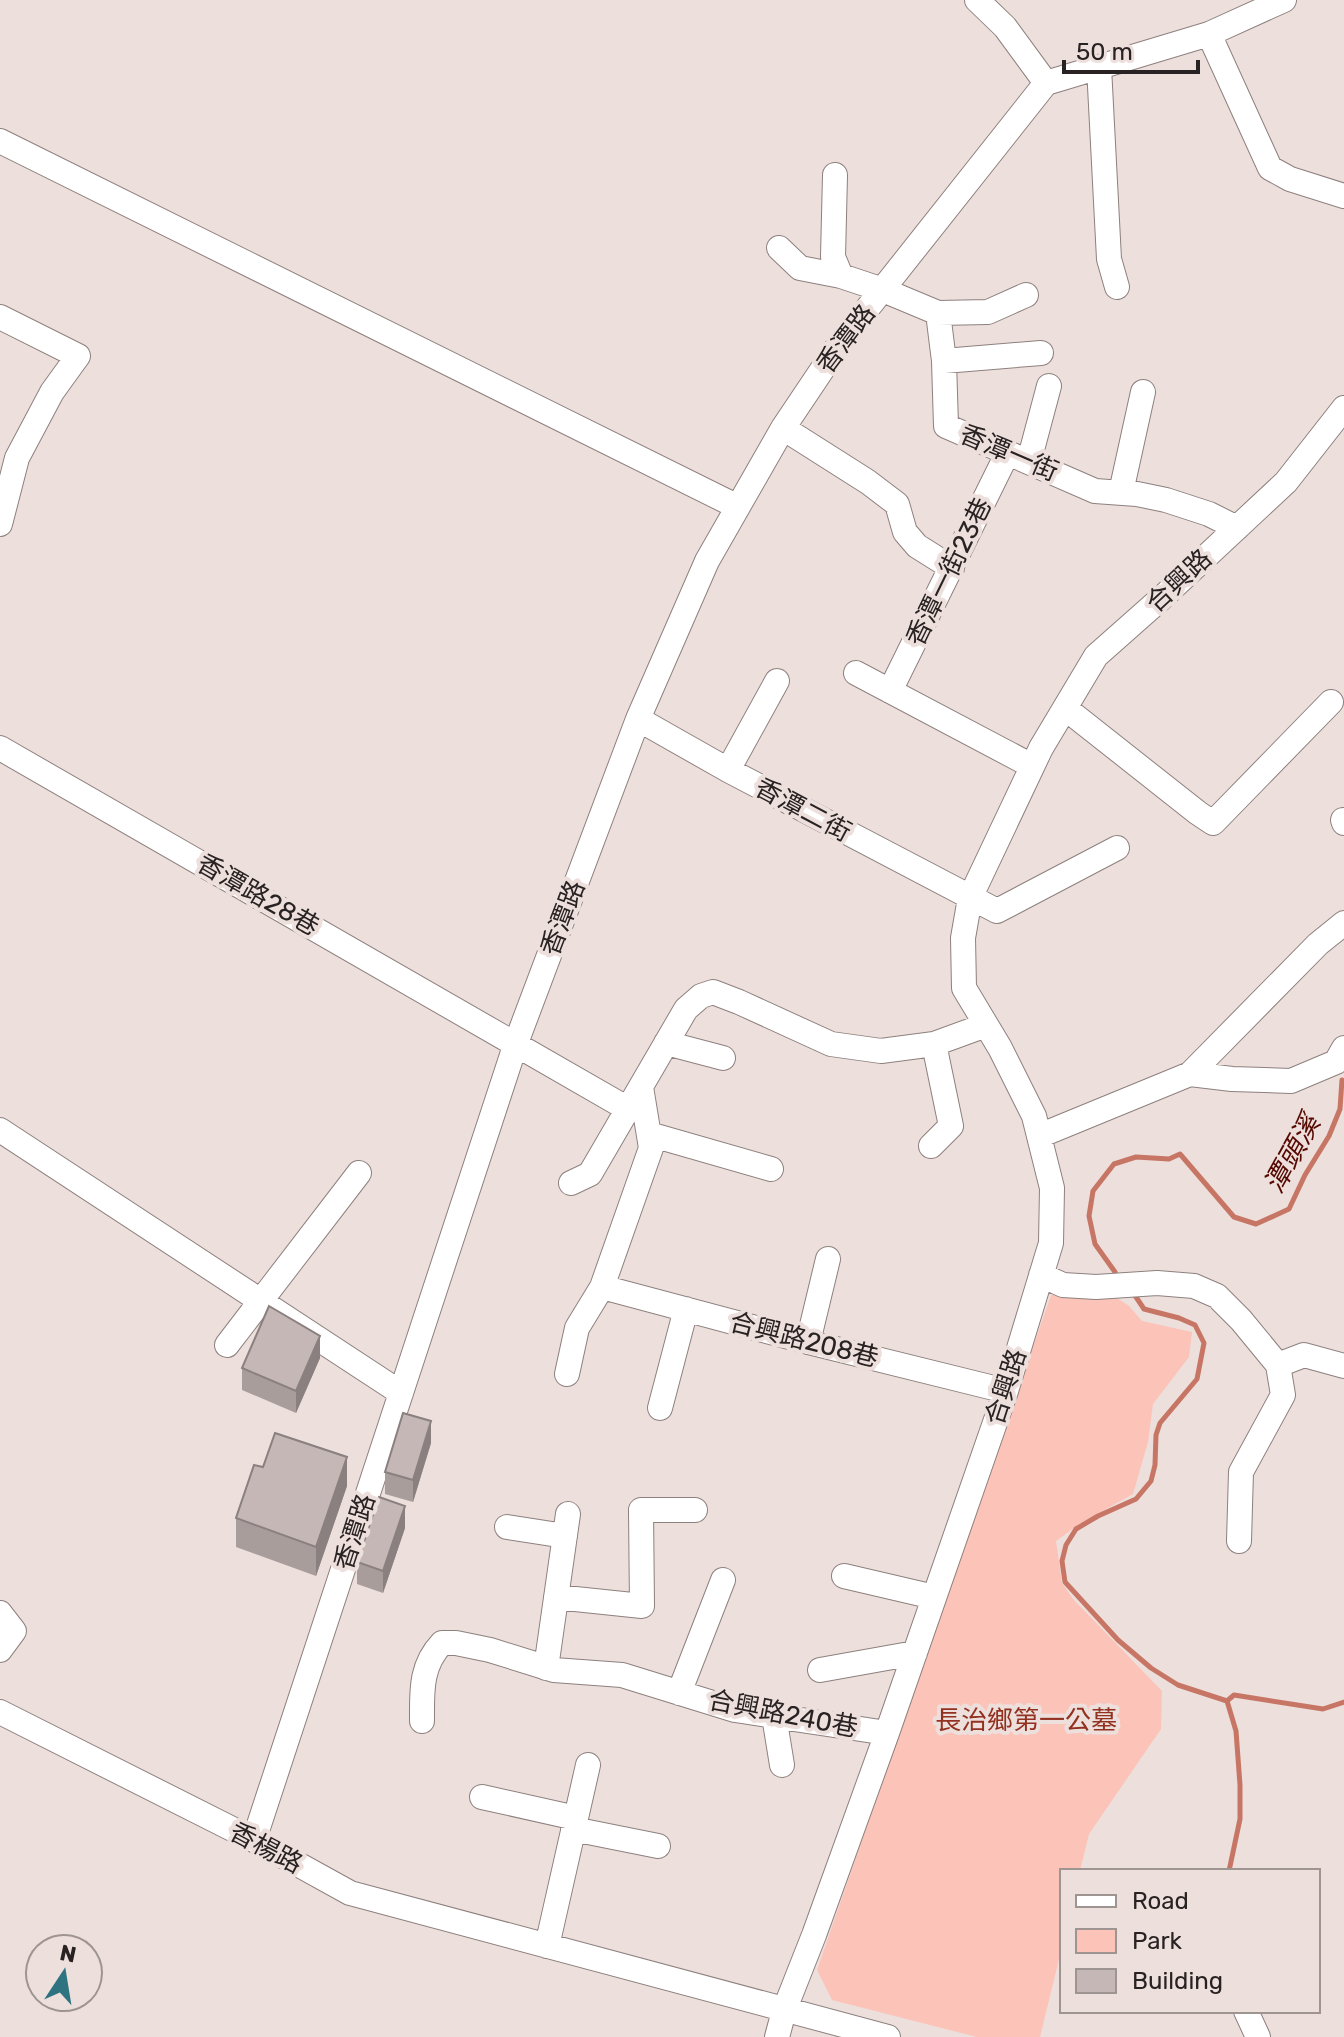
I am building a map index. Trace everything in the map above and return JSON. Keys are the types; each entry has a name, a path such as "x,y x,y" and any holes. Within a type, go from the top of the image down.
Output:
{"street":[{"path":"977,0 1005,27 1046,83 1209,34 1270,3"},
{"path":"1209,34 1270,168 1290,179 1344,196"},
{"path":"1099,67 1109,259 1117,287"},
{"name":"香潭路","path":"254,1840 516,1043 638,719 707,561 783,428 840,343 1046,83"},
{"path":"0,141 738,507"},
{"path":"835,175 833,257 841,276"},
{"path":"779,248 800,268 841,276 938,313 988,312 1026,295"},
{"name":"香潭一街","path":"938,313 944,361 946,426 1095,491 1166,500 1209,514 1237,528"},
{"path":"0,317 78,356 52,392 17,458 0,524"},
{"path":"944,361 1041,353"},
{"name":"香潭一街23巷","path":"890,691 952,568 1019,457 1049,386"},
{"path":"1121,492 1143,392"},
{"name":"合興路","path":"777,2037 1006,1391 1051,1243 1052,1188 1034,1116 1000,1048 964,988 963,938 970,898 1032,766 1096,656 1286,482 1344,408"},
{"path":"783,428 897,504 905,532 917,546 952,568"},
{"path":"856,673 1032,766"},
{"path":"728,770 777,681"},
{"path":"1065,708 1213,823 1331,702"},
{"name":"香潭二街","path":"638,719 728,770 997,911 1117,848"},
{"name":"香潭路28巷","path":"0,748 628,1109"},
{"path":"1039,1136 1190,1074 1318,944 1344,923"},
{"path":"571,1183 590,1174 686,1009 701,996 713,992 831,1044 881,1051 934,1044 986,1025"},
{"path":"666,1043 723,1058"},
{"path":"931,1146 951,1126 934,1044"},
{"path":"1190,1074 1291,1081 1341,1058"},
{"path":"567,1374 577,1328 602,1287 651,1148 641,1087"},
{"path":"0,1130 401,1393"},
{"path":"649,1134 771,1169"},
{"path":"227,1345 359,1173"},
{"path":"808,1342 828,1259"},
{"path":"1041,1275 1063,1285 1096,1287 1157,1283 1194,1286 1217,1296 1278,1365 1283,1395 1241,1472 1239,1541"},
{"name":"合興路208巷","path":"602,1287 1006,1391"},
{"path":"660,1408 686,1309"},
{"path":"1278,1365 1304,1355 1344,1366"},
{"path":"556,1597 642,1606 641,1510 695,1510"},
{"path":"507,1527 566,1525 546,1668"},
{"path":"844,1576 934,1597"},
{"name":"合興路240巷","path":"679,1693 723,1580"},
{"path":"0,1613 14,1631 0,1650"},
{"name":"合興路240巷","path":"422,1721 422,1681 432,1653 442,1643 456,1643 554,1670 622,1675 735,1710 887,1733"},
{"path":"820,1670 915,1653"},
{"name":"香楊路","path":"0,1712 254,1840 350,1893 888,2037"},
{"path":"774,1716 782,1765"},
{"path":"547,1946 588,1765"},
{"path":"482,1797 658,1846"},
{"path":"1247,2013 1258,2037"}],"green space":[{"name":"長治鄉第一公墓","path":"1051,1295 1117,1298 1142,1321 1192,1332 1189,1357 1153,1404 1148,1442 1133,1494 1056,1541 1062,1583 1073,1599 1162,1691 1161,1729 1089,1834 1080,1869 1060,1869 1060,1955 1040,2037 977,2037 832,2000 817,1970"}],"building":[{"path":"269,1306 320,1336 296,1391 242,1368"},
{"path":"403,1413 431,1421 413,1480 385,1472"},
{"path":"275,1433 347,1457 316,1547 236,1518 254,1465 263,1467"},
{"path":"379,1497 405,1506 383,1571 357,1562"}],"waterway":[{"name":"潭頭溪","path":"1115,1272 1095,1244 1089,1216 1093,1191 1114,1164 1136,1157 1169,1159 1180,1154 1234,1217 1256,1224 1289,1209 1329,1136 1340,1109 1342,1080"},
{"path":"1134,1294 1144,1309 1195,1325 1204,1343 1197,1379 1160,1423 1151,1481 1136,1499 1076,1529 1066,1545 1062,1561 1065,1582 1118,1640 1151,1668 1178,1685 1227,1701 1236,1731 1240,1785 1240,1819 1229,1869"},
{"path":"1227,1701 1234,1695 1323,1709 1344,1702"}]}
